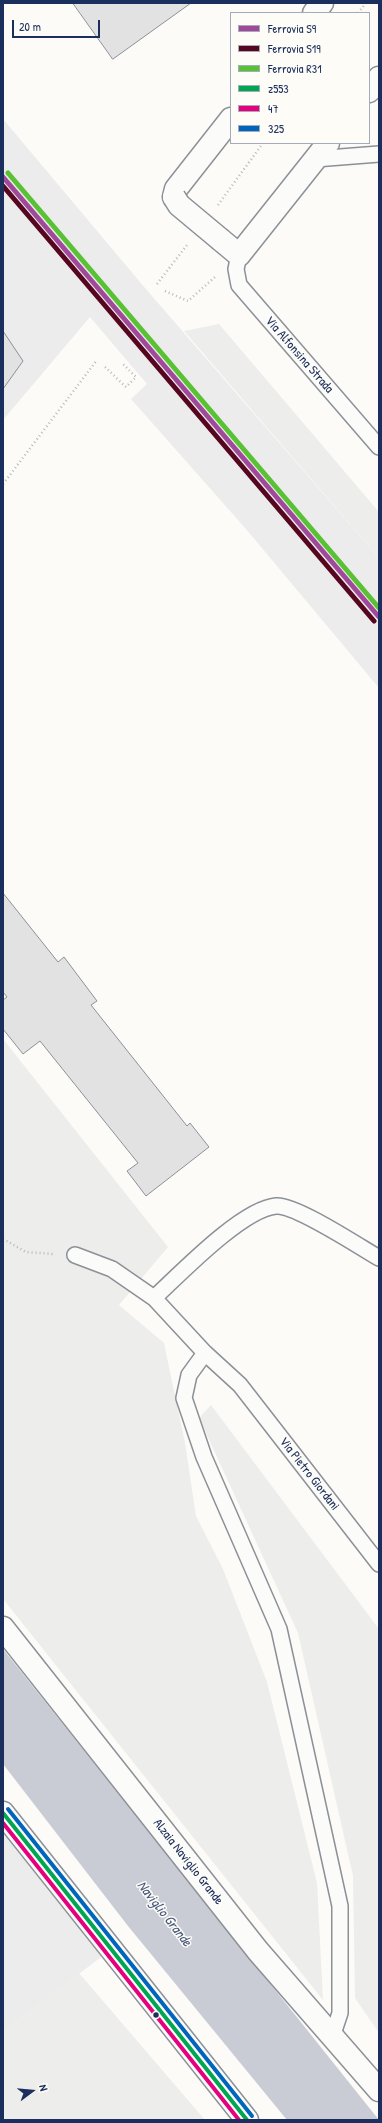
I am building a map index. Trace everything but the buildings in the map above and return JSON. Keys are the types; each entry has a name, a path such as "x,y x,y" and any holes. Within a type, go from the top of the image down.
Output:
{"street":[{"path":"315,12 322,3"},
{"path":"370,90 379,78"},
{"path":"230,120 176,189 174,197 179,205 239,255 322,151"},
{"name":"Alzaia Naviglio Grande","path":"3,1628 258,1951 379,2090"},
{"path":"3,1814 247,2120"}],"lane":[{"path":"322,151 379,154"},
{"name":"Via Alfonsina Strada","path":"239,255 236,269 239,285 379,448"},
{"path":"154,1298 233,1229 257,1212 277,1206 298,1212 379,1258"},
{"name":"Via Pietro Giordani","path":"75,1255 112,1269 154,1298 205,1353 240,1385 379,1564"},
{"path":"205,1353 189,1375 184,1398 204,1457 279,1629 340,1906 340,2013 332,2037"}],"path":[{"path":"359,12 366,3"},
{"path":"213,212 262,144"},
{"path":"156,284 191,240"},
{"path":"165,291 188,301 215,276"},
{"path":"3,484 97,360"},
{"path":"105,367 126,387 136,377 122,363"},
{"path":"3,1239 26,1252 75,1255"}],"shaded area":[{"path":"3,119 145,288 379,558 379,688 246,529 131,399 147,384 90,317 3,420"},
{"path":"219,324 379,512 379,558 184,331"},
{"path":"3,1039 168,1247 119,1305 164,1343 185,1443 196,1516 223,1569 267,1682 317,1883 323,2000 3,1599"},
{"path":"211,1405 379,1629 379,2033 355,1998 353,1876 298,1633 199,1418"},
{"path":"3,1828 104,1955 3,2031"},
{"path":"79,1973 205,2120 3,2120 3,2031"}],"water":[{"name":"Naviglio Grande","path":"3,1649 379,2120 287,2120 128,1926 3,1764"}],"rail line":[{"name":"R31","path":"8,173 379,608"},
{"name":"S9","path":"3,177 379,617"},
{"name":"S19","path":"3,186 374,621"}],"transit line":[{"name":"325","path":"8,1809 252,2116"},
{"name":"z553","path":"3,1813 247,2120"},
{"name":"47","path":"3,1823 239,2120"}]}
